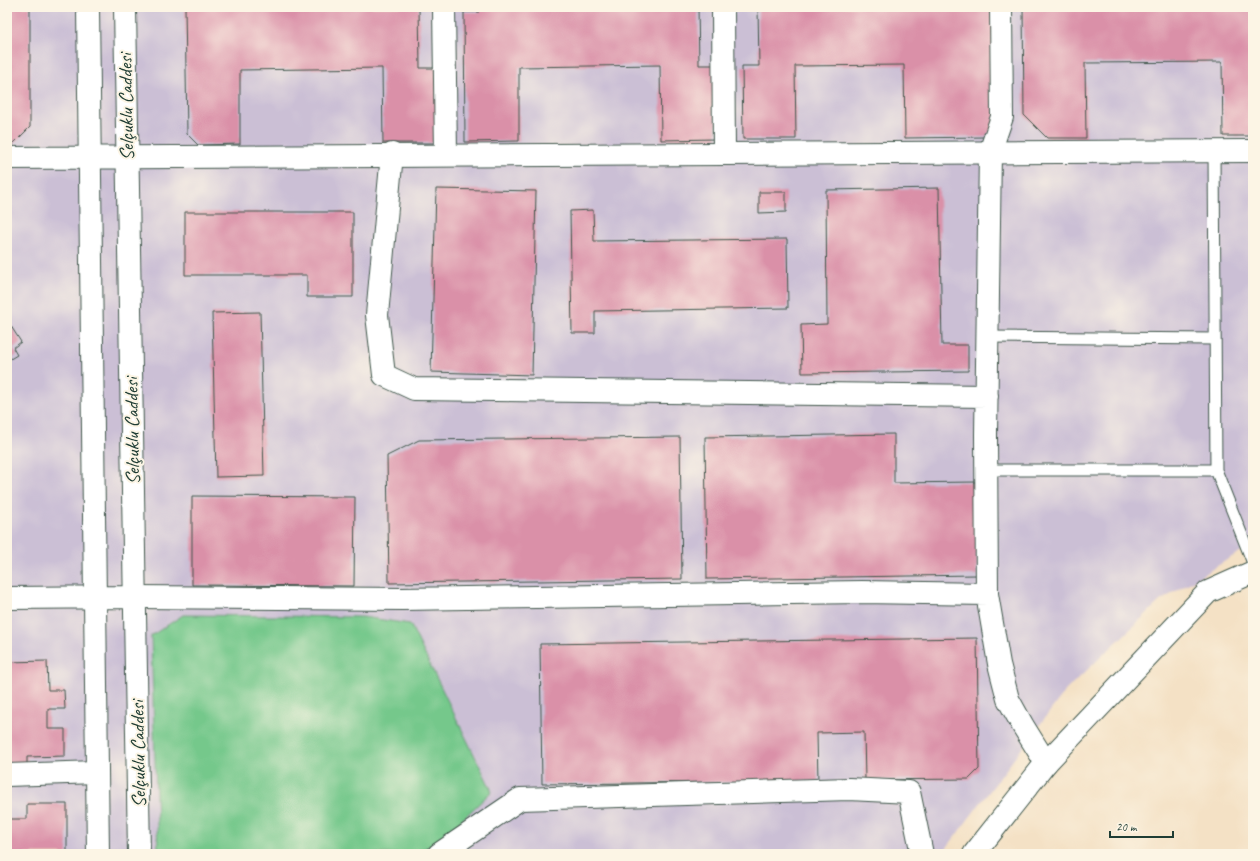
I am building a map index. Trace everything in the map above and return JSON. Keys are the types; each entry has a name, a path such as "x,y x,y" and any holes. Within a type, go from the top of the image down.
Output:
{"street":[{"name":"Selçuklu Caddesi","path":"88,7 98,854"},
{"name":"Selçuklu Caddesi","path":"124,7 139,854"},
{"path":"444,7 446,154"},
{"path":"723,7 724,153"},
{"path":"1001,7 1002,117 990,152 986,470 987,594 999,664 1008,699 1046,763"},
{"path":"7,158 392,154 1253,151"},
{"path":"392,154 377,315 384,375 414,389 987,396"},
{"path":"974,854 1046,763 1208,592 1253,572"},
{"path":"7,598 135,597 402,599 862,592 987,594"},
{"path":"7,775 97,772"},
{"path":"439,854 520,799 849,789 909,792 922,854"}],"lane":[{"path":"1214,151 1216,470 1253,563"},
{"path":"987,337 1215,339"},
{"path":"986,470 1216,470"}],"shaded area":[{"path":"7,7 1253,7 1253,544 1160,601 1066,690 942,854 7,854"}],"green space":[{"path":"183,615 363,617 410,624 492,791 437,844 408,854 158,854 151,636"}],"building":[{"path":"7,7 30,7 30,127 9,148 7,148"},
{"path":"185,7 419,7 420,68 437,68 437,143 383,143 382,68 240,70 240,144 198,145 187,134"},
{"path":"479,7 698,7 699,65 716,65 716,139 661,140 660,65 519,67 519,141 465,142 464,12 479,12"},
{"path":"758,7 994,7 995,126 985,137 905,138 904,65 795,66 796,139 743,139 742,66 759,66"},
{"path":"1023,7 1253,7 1253,136 1223,136 1222,62 1085,63 1086,138 1047,138 1024,115"},
{"path":"939,188 942,345 968,345 968,371 802,373 801,325 827,324 826,190"},
{"path":"436,189 536,191 532,375 431,372"},
{"path":"759,192 786,192 786,212 759,213"},
{"path":"593,210 594,241 787,239 788,308 595,311 595,333 572,333 570,211"},
{"path":"185,212 353,212 353,297 307,297 307,275 185,275"},
{"path":"260,312 264,476 216,477 212,313"},
{"path":"7,320 21,342 13,348 17,355 7,361"},
{"path":"894,434 894,483 976,482 977,575 707,579 705,437"},
{"path":"680,437 682,579 389,583 387,456 419,440"},
{"path":"192,496 355,497 354,586 192,585"},
{"path":"8,511 9,528 7,528 7,512"},
{"path":"977,638 979,769 969,779 865,780 864,732 817,733 818,781 542,784 540,644"},
{"path":"47,661 48,690 64,690 65,709 48,709 48,729 65,729 65,756 27,757 27,773 7,773 7,662"},
{"path":"27,804 67,804 67,854 7,854 7,819 27,819"}]}
